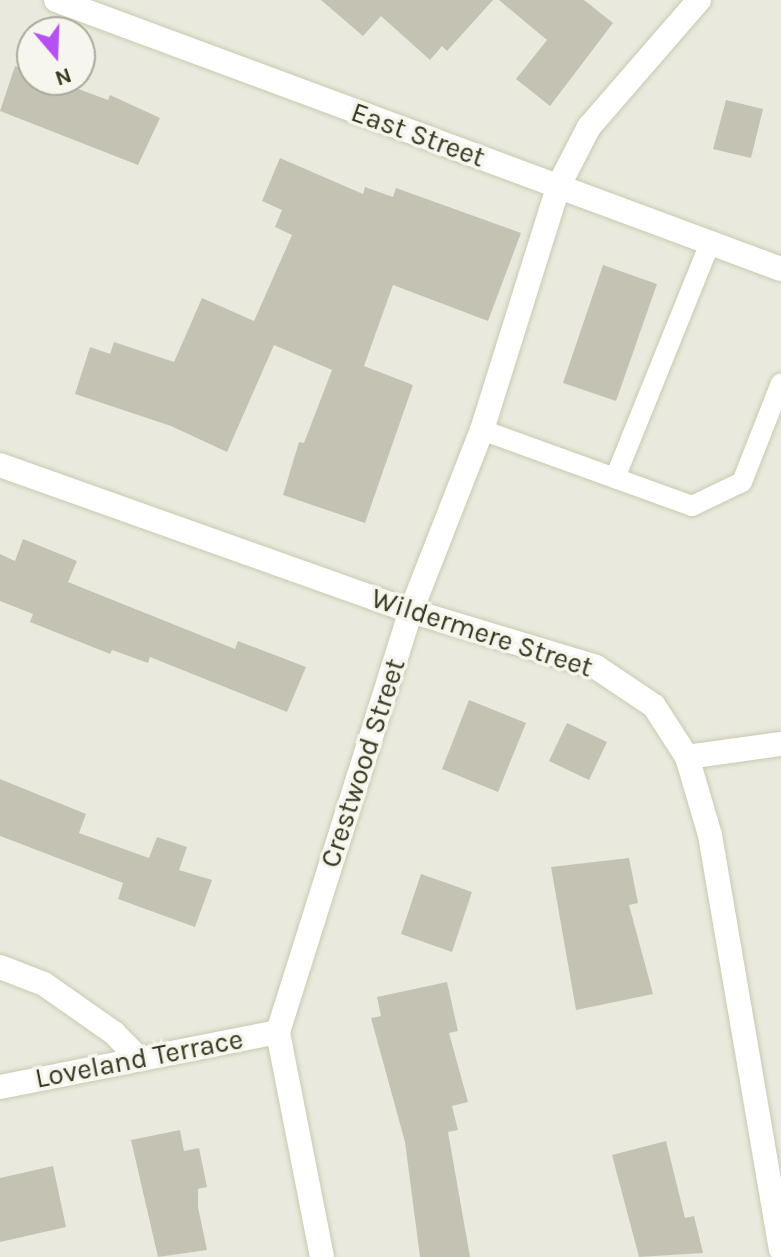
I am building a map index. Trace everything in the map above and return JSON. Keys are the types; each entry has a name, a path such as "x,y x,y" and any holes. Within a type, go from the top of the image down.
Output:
{"street":[{"name":"East Street","path":"56,0 90,5 558,187 781,269"},
{"name":"Crestwood Street","path":"322,1257 278,1032 411,611 482,430 558,187 589,127 699,0"},
{"name":"Wildermere Street","path":"0,465 411,611 596,667 654,706 687,757 729,927 781,1249"},
{"path":"687,757 781,744"},
{"path":"0,967 44,984 114,1033 139,1059"},
{"name":"Loveland Terrace","path":"0,1087 278,1032"}],"lane":[{"path":"615,478 710,243"},
{"path":"482,430 692,506 716,498 742,482 781,383"}],"building":[{"path":"321,0 493,0 447,51 442,46 430,60 381,16 363,36"},
{"path":"499,0 584,0 613,23 550,106 516,79 547,40"},
{"path":"15,66 16,96 96,96 108,100 110,95 160,118 138,165 0,111"},
{"path":"726,100 763,109 751,158 713,149"},
{"path":"280,158 363,194 365,187 393,197 396,188 521,233 488,321 393,285 364,366 413,385 365,523 283,495 299,442 304,443 332,370 274,345 227,452 171,426 75,394 90,347 110,354 114,342 174,362 202,298 254,321 292,235 275,227 282,210 262,201"},
{"path":"603,265 657,284 616,401 563,383"},
{"path":"23,539 77,561 68,582 235,649 238,641 306,667 287,712 150,657 148,663 112,650 110,654 30,622 33,614 0,601 0,554 15,561"},
{"path":"469,700 526,723 498,792 442,769"},
{"path":"567,723 607,742 589,780 549,761"},
{"path":"0,779 86,814 79,833 149,858 157,837 187,847 179,870 212,880 195,927 118,899 123,883 0,836"},
{"path":"629,858 638,903 629,905 653,994 576,1010 551,867"},
{"path":"421,874 472,892 452,952 401,934"},
{"path":"447,982 458,1031 449,1033 468,1102 452,1106 458,1130 448,1132 470,1257 420,1257 405,1142 371,1018 381,1016 377,997"},
{"path":"180,1130 184,1151 199,1148 207,1187 198,1189 198,1207 207,1250 158,1257 131,1140"},
{"path":"666,1141 685,1218 694,1216 703,1253 639,1257 612,1155"},
{"path":"53,1166 66,1227 0,1242 0,1178"}]}
